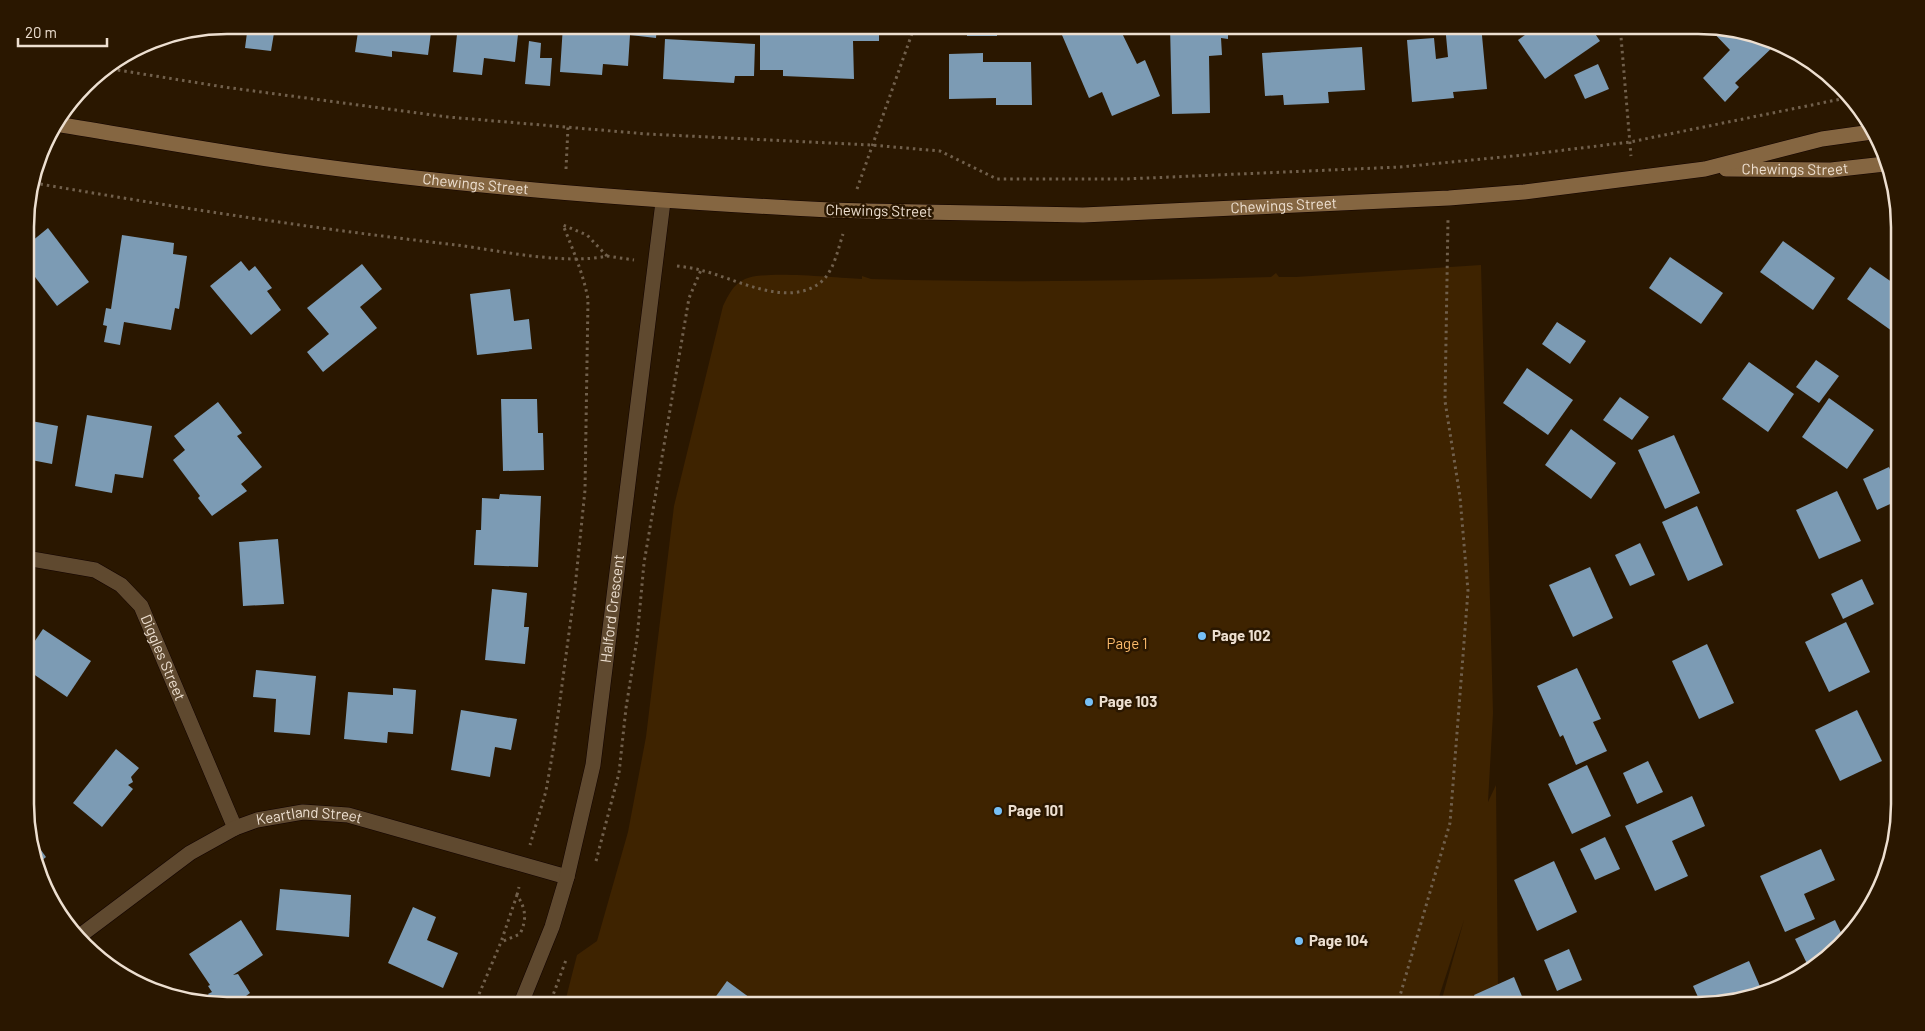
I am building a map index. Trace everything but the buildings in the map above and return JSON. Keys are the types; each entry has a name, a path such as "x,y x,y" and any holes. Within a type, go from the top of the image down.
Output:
{"street":[{"name":"Chewings Street","path":"63,125 296,163 480,185 663,202 830,210 1083,215 1448,198 1633,179 1705,169 1822,140 1867,133"},
{"name":"Chewings Street","path":"1705,169 1831,170 1881,164"},
{"name":"Halford Crescent","path":"524,997 552,927 567,877 593,765 663,202"},
{"name":"Diggles Street","path":"34,559 95,570 121,584 140,606 234,828"},
{"name":"Keartland Street","path":"84,934 190,853 234,828 257,820 304,812 348,815 567,877"}],"path":[{"path":"1621,34 1633,179"},
{"path":"115,69 448,116 647,134 940,151 997,179 1125,179 1400,167 1630,142 1843,99"},
{"path":"38,184 223,215 409,240 577,259 607,256 587,235 563,226 570,242 577,259 583,273 588,299 584,490 575,588 546,791 517,895 501,942 478,997"},
{"path":"1400,997 1450,823 1468,591 1460,497 1445,401 1448,198"},
{"path":"501,942 520,934 526,922 524,907 517,895"}],"green space":[{"name":"Page 1","path":"1481,265 1493,713 1488,802 1496,785 1498,991 1496,997 1443,997 1464,920 1439,997 566,997 577,955 597,941 628,832 646,737 674,506 723,306 737,284 755,276 768,275 862,279 862,276 871,279 1021,281 1271,277 1276,273 1279,277"}],"place":[{"name":"Page 102","path":"1202,636"},
{"name":"Page 103","path":"1089,702"},
{"name":"Page 101","path":"998,811"},
{"name":"Page 104","path":"1299,941"}]}
